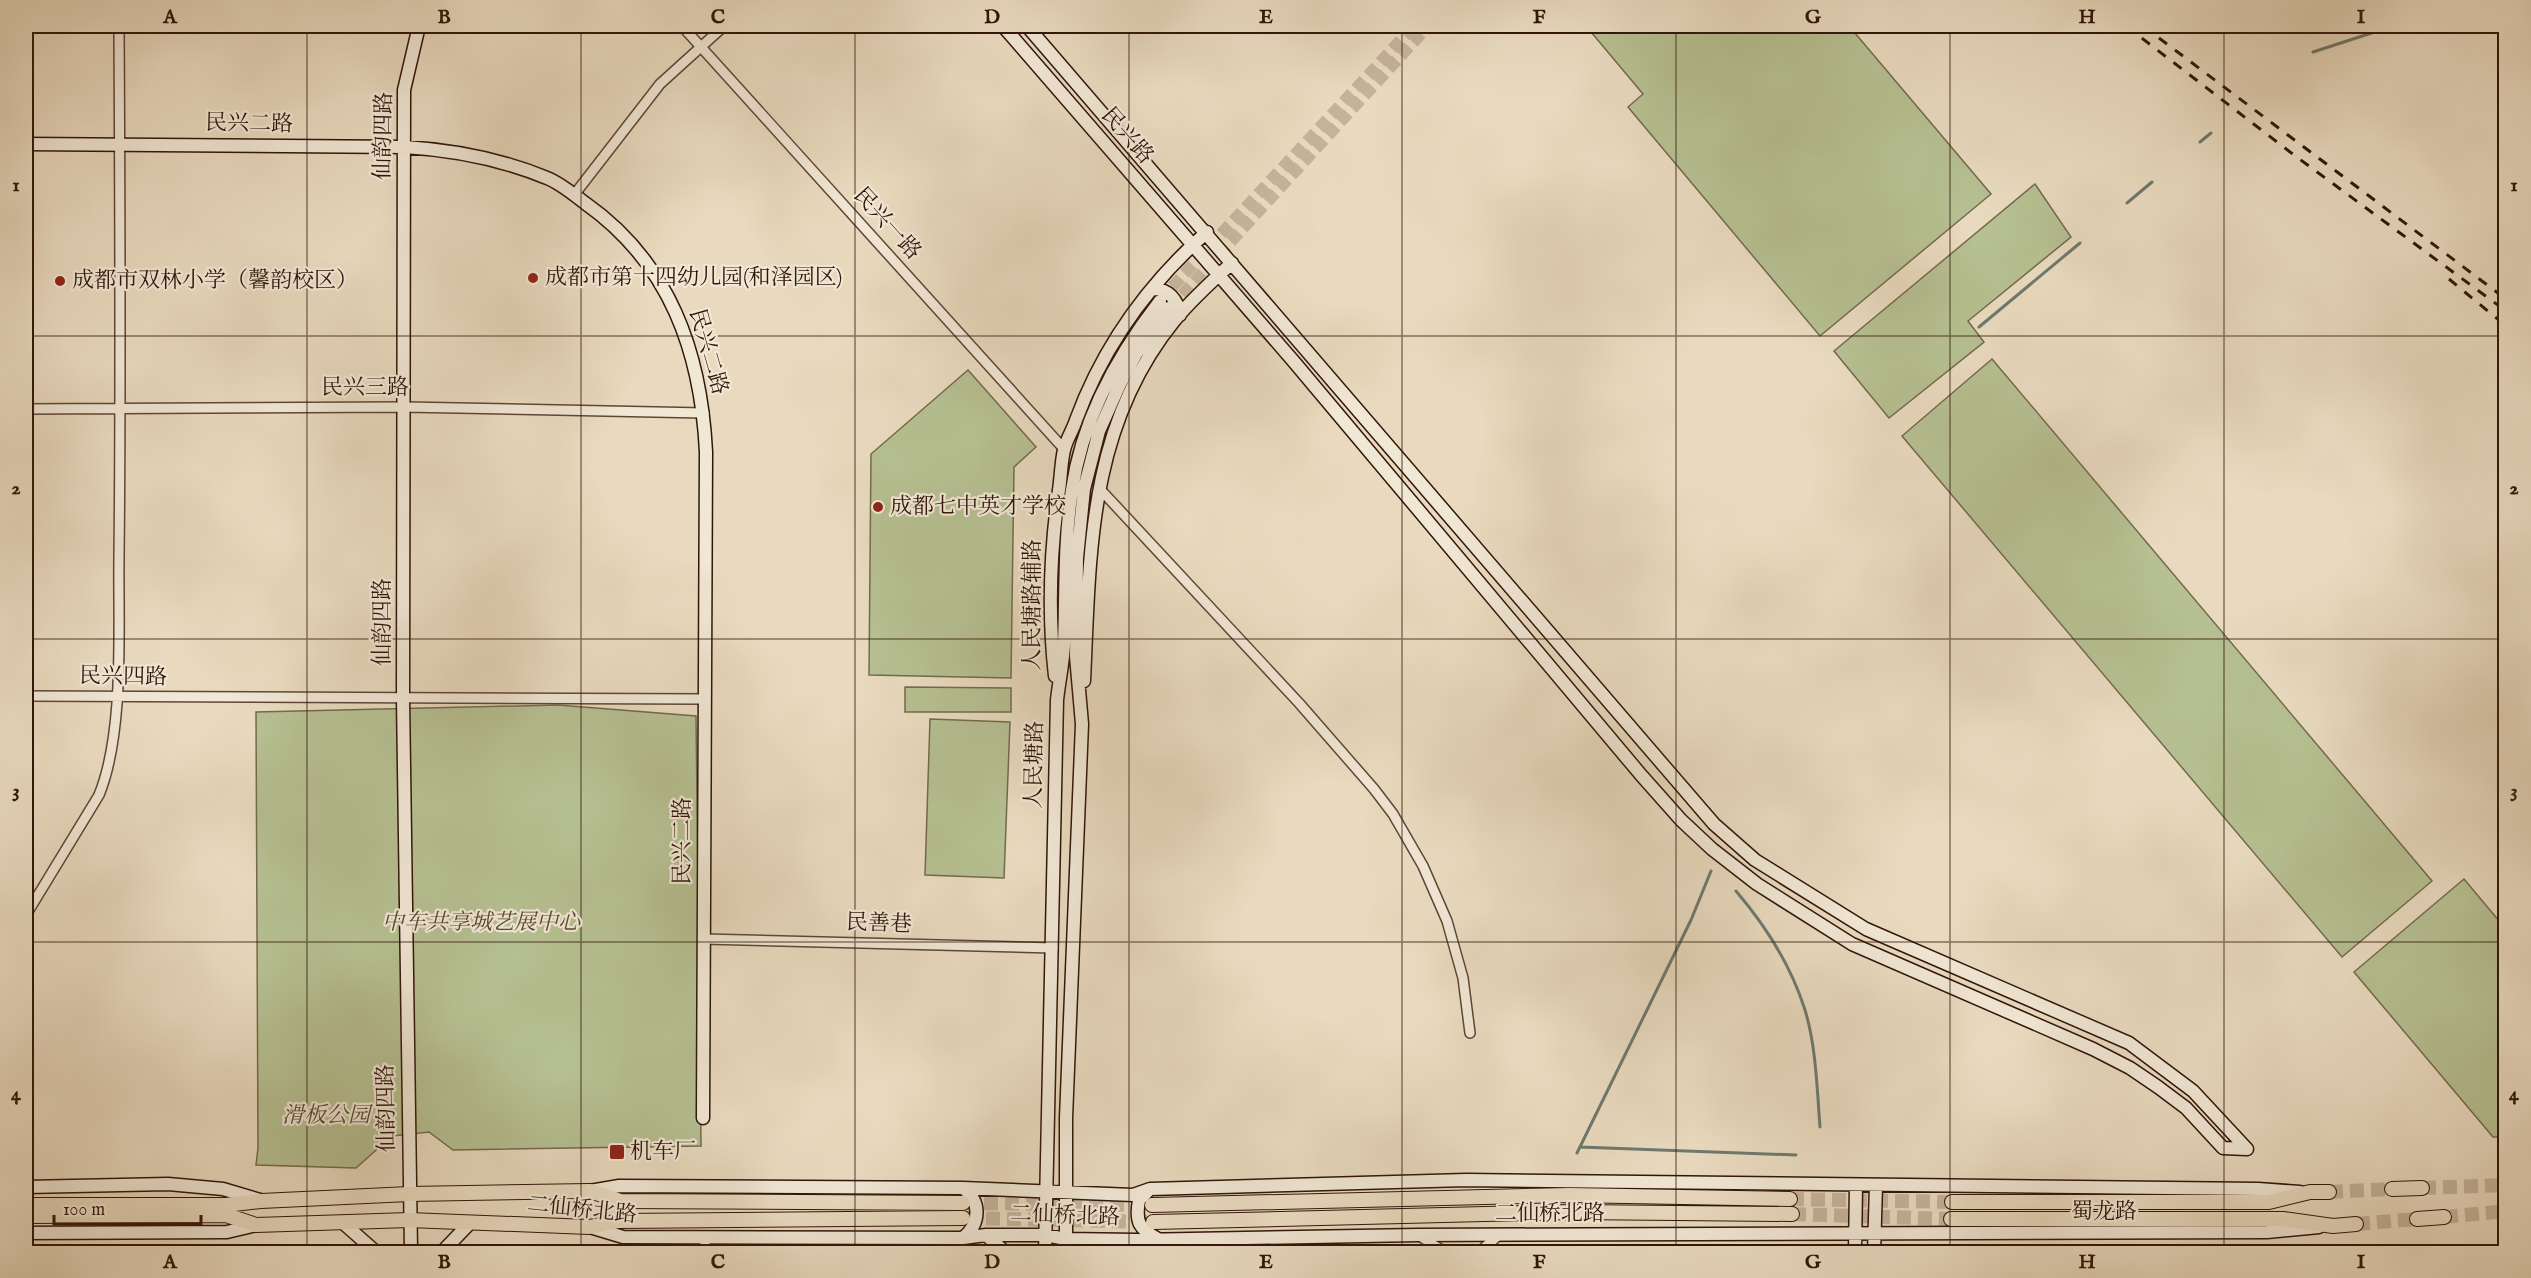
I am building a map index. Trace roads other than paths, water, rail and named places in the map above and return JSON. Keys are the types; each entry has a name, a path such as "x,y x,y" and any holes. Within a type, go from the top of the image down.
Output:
{"main road":[{"path":"2392,1189 2422,1188"},
{"path":"26,1205 226,1205 261,1201 409,1194 590,1191 620,1201 963,1203"},
{"name":"蜀龙路","path":"1952,1202 2269,1202 2310,1192 2329,1192"},
{"path":"1152,1205 1569,1195 1790,1199"},
{"path":"1153,1222 1560,1213 1792,1214"},
{"name":"二仙桥北路","path":"26,1216 226,1215 256,1225 409,1220 589,1227"},
{"path":"2417,1219 2444,1216"},
{"path":"589,1227 619,1221 963,1218"},
{"name":"蜀龙路","path":"1951,1219 2283,1219 2333,1226 2356,1224"}],"street":[{"path":"26,915 99,795 106,778 117,696 121,409 119,26"},
{"name":"仙韵四路","path":"411,1252 403,698 404,90 419,26"},
{"name":"民兴一路","path":"682,26 1064,449"},
{"path":"574,195 660,84 724,26"},
{"name":"民兴路","path":"1003,26 1219,275 1641,775 1681,820 1712,849 1757,884 1852,944 2093,1049 2130,1068 2186,1108 2223,1148 2247,1149 2193,1090 2129,1043 1866,929 1755,860 1714,824 1207,232 1027,26"},
{"name":"民兴二路","path":"26,144 405,147 466,153 549,179 574,195 616,227 645,260 662,284 679,318 693,358 704,413 703,1118"},
{"name":"人民塘路辅路","path":"1057,700 1052,647 1052,544 1064,449 1083,401 1114,339 1152,289 1207,232"},
{"path":"1083,724 1091,541 1105,457 1128,396 1148,359 1170,308 1219,275 1232,263"},
{"path":"1152,289 1170,294 1179,306 1170,308"},
{"name":"人民塘路","path":"1045,1252 1057,700 1064,647 1065,550 1072,489 1089,423 1108,383 1143,323 1170,308"},
{"name":"人民塘路","path":"1066,1252 1068,1192 1066,1119 1083,724 1076,656 1077,558 1084,489 1099,431 1119,386 1136,354 1170,308"},
{"name":"民兴三路","path":"26,409 405,407 704,413"},
{"path":"1099,488 1299,703 1393,814 1424,866 1447,921 1463,978 1470,1033"},
{"name":"民兴四路","path":"26,696 704,699"},
{"name":"民善巷","path":"704,939 1053,948"},
{"name":"蜀龙路","path":"590,1191 619,1186 963,1188 1133,1195 1150,1189 1466,1180 2258,1189 2310,1192"},
{"path":"26,1187 168,1184 223,1189 261,1201"},
{"path":"1855,1252 1856,1185"},
{"path":"1874,1252 1876,1185"},
{"path":"963,1188 973,1198 977,1208 973,1228 963,1238"},
{"path":"1150,1189 1139,1200 1138,1218 1144,1232 1158,1239"},
{"path":"342,1222 376,1252"},
{"path":"442,1252 470,1223"},
{"name":"二仙桥北路","path":"26,1233 227,1232 256,1225"},
{"name":"蜀龙路","path":"1874,1235 2267,1232 2333,1226"},
{"name":"二仙桥北路","path":"589,1227 624,1237 705,1238 963,1238 986,1235 1045,1235 1066,1239 1136,1240 1418,1235 1874,1235"},
{"path":"986,1235 1005,1252"},
{"path":"1418,1235 1445,1252"},
{"path":"1479,1252 1499,1235"},
{"path":"705,1238 705,1252"},
{"path":"1115,1252 1136,1240"}],"waterway":[{"path":"2313,52 2393,26"},
{"path":"2200,142 2211,133"},
{"path":"2127,203 2152,182"},
{"path":"1979,327 2080,243"},
{"path":"1577,1153 1691,920 1711,871"},
{"path":"1736,891 1776,946 1792,976 1804,1007 1814,1051 1820,1127"},
{"path":"1580,1147 1796,1155"}],"tunnel":[{"path":"1160,300 1414,26"},
{"path":"1170,308 1428,26"},
{"path":"2422,1188 2505,1185"},
{"path":"2329,1192 2392,1189"},
{"path":"1790,1199 1952,1202"},
{"path":"963,1203 1150,1205"},
{"path":"2444,1217 2506,1211"},
{"path":"1792,1214 1951,1219"},
{"path":"965,1218 1153,1222"},
{"path":"2356,1224 2417,1219"}],"railway":[{"path":"2126,26 2294,155 2506,311"},
{"path":"2143,26 2506,299"},
{"path":"2449,279 2506,326"}],"place":[{"name":"成都市第十四幼儿园(和泽园区)","path":"533,278"},
{"name":"成都市双林小学（馨韵校区）","path":"60,281"},
{"name":"成都七中英才学校","path":"878,507"},
{"name":"机车厂","path":"617,1152"}],"park label":[{"name":"中车共享城艺展中心","path":"481,923"},
{"name":"滑板公园","path":"326,1116"}]}
